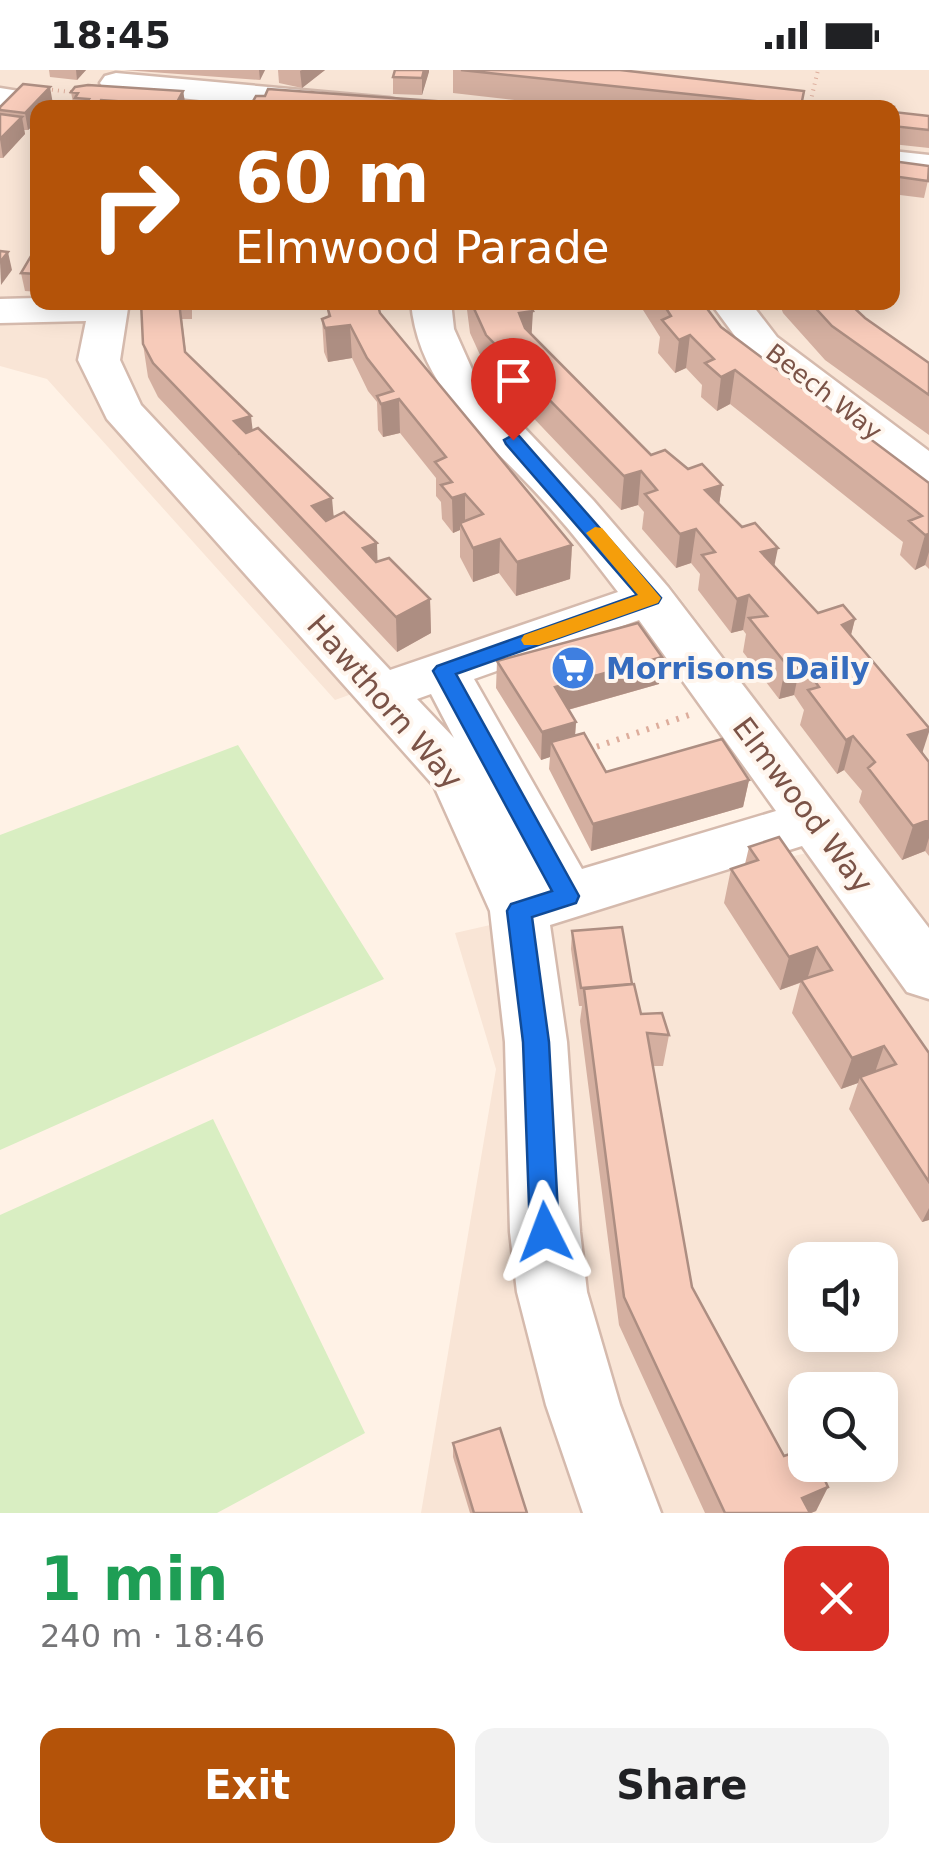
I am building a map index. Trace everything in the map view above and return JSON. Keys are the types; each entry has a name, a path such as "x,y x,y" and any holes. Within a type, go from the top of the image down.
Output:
{"street":[{"path":"343,100 368,70"},
{"path":"101,88 212,100"},
{"path":"900,162 929,166"},
{"path":"0,311 30,310"},
{"name":"Hawthorn Way","path":"107,310 99,360 122,410 457,776 543,904 536,1042 545,1232 552,1292 583,1405 622,1513"},
{"name":"Elmwood Way","path":"431,310 430,321 441,352 462,386 563,494 651,598 929,974"},
{"name":"Beech Way","path":"735,310 763,346 929,472"},
{"path":"380,693 651,598"},
{"path":"444,671 543,904 816,820"}],"path":[{"path":"811,100 818,70"},
{"path":"15,95 101,88"},
{"path":"578,753 700,711"}],"shaded area":[{"path":"0,70 929,70 929,1513 421,1513 496,1069 455,933 864,840 667,581 335,700 47,379 0,366"}],"green space":[{"path":"238,745 384,979 0,1150 0,835"},
{"path":"213,1119 365,1433 217,1513 0,1513 0,1215"}],"building":[{"path":"395,70 424,70 422,78 393,77"},
{"path":"461,70 620,70 804,91 802,100 744,100"},
{"path":"23,84 50,87 38,100 30,100 25,113 0,107"},
{"path":"75,87 183,91 178,100 88,100 75,98 78,93 71,92"},
{"path":"268,89 419,100 254,100 256,96 265,96"},
{"path":"900,113 929,116 929,130 900,127"},
{"path":"0,114 22,117 0,139"},
{"path":"900,162 929,166 928,181 900,177"},
{"path":"30,258 30,274 21,273"},
{"path":"141,310 180,310 185,352 251,416 234,421 246,433 258,428 332,498 312,506 326,521 344,512 377,543 363,548 376,562 389,558 430,599 396,617 153,363 143,344"},
{"path":"328,310 379,310 572,545 517,562 500,539 473,548 460,523 483,514 465,494 452,498 441,485 452,482 435,462 446,457 399,399 381,404 377,396 393,391 367,358 350,325 325,328 322,319 330,316"},
{"path":"475,310 532,310 519,313 525,328 651,455 665,450 688,469 702,464 722,485 705,490 742,527 755,523 778,548 761,552 818,613 843,605 855,619 842,625 929,728 908,735 929,762 929,820 913,826 868,768 875,762 853,736 846,740 808,690 819,687 801,661 786,664 749,618 767,616 749,595 737,599 702,555 715,552 696,529 680,534 645,494 657,490 641,471 624,476 486,335"},
{"path":"667,310 708,310 721,327 929,483 929,534 925,535 909,521 922,516 735,370 721,377 705,363 714,359 690,335 679,340 662,320 671,316"},
{"path":"817,310 856,310 929,363 929,395 832,326"},
{"path":"638,623 662,657 555,687 576,722 542,732 497,661"},
{"path":"584,733 606,772 722,739 749,780 593,824 551,742"},
{"path":"779,837 929,1053 929,1182 860,1077 896,1064 884,1046 852,1058 801,980 832,970 817,947 789,957 731,869 758,860 749,847"},
{"path":"622,927 632,984 581,988 572,931"},
{"path":"634,984 641,1014 662,1013 669,1035 647,1033 692,1287 784,1456 788,1455 788,1482 826,1482 828,1487 802,1498 810,1513 725,1513 624,1297 584,989"},
{"path":"500,1428 527,1513 474,1513 453,1443"}],"slow traffic":[{"path":"532,640 651,598 595,533"}],"place":[{"name":"Morrisons Daily","path":"573,668"}],"route":[{"path":"513,440 651,598 444,671 567,896 519,911 536,1042 545,1232"}]}
